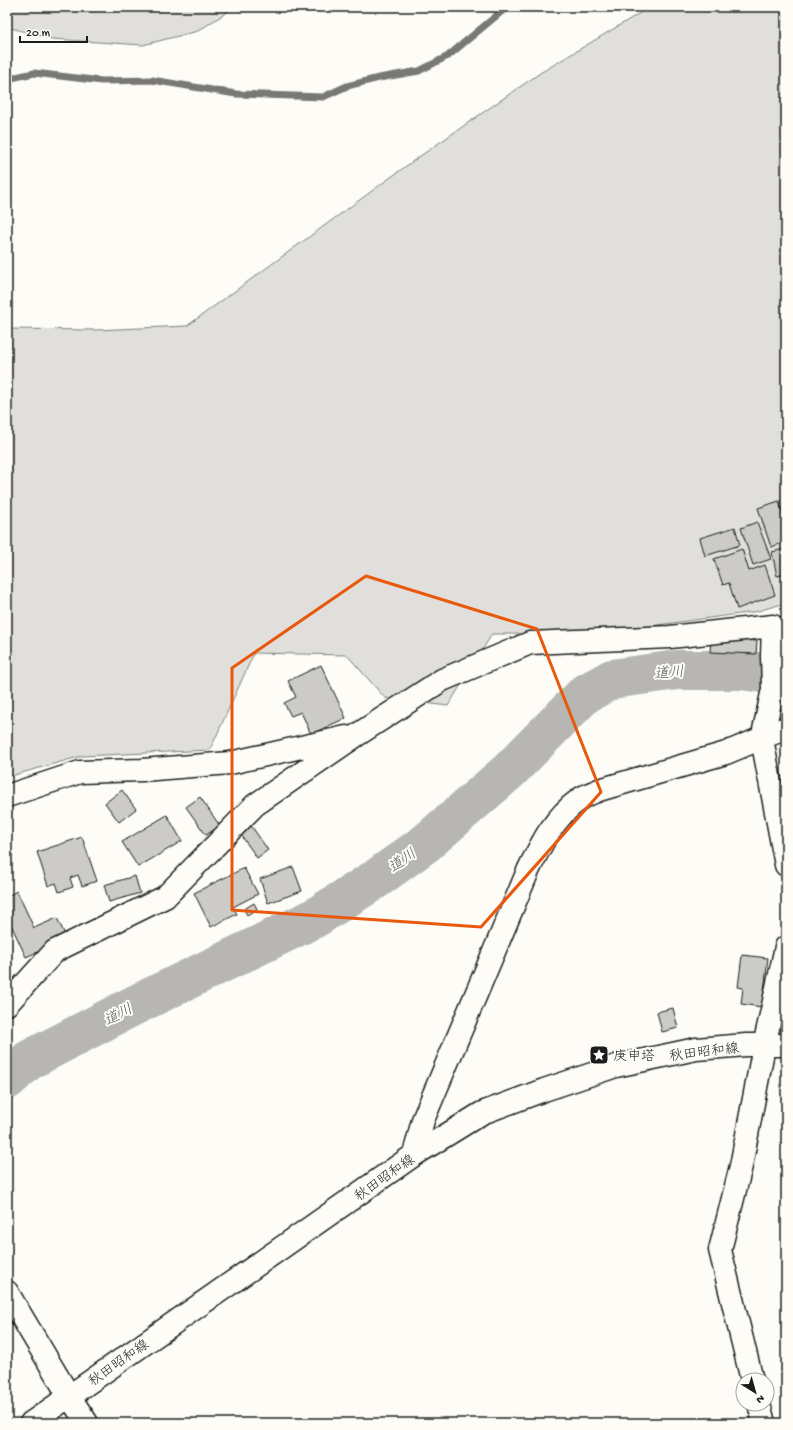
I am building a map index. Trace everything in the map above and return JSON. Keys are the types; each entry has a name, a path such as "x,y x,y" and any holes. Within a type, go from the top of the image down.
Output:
{"street":[{"path":"7,1004 55,951 165,897 255,805 357,735 442,680 530,643 670,637 773,626 773,688 762,738 786,865"},
{"path":"414,1156 423,1120 528,871 545,837 566,810 581,798 599,790 726,753 786,728"},
{"path":"7,796 80,772 142,770 230,762 357,735"},
{"path":"750,1372 720,1250 741,1166 764,1046 786,948"},
{"name":"秋田昭和線","path":"31,1423 414,1156 482,1113 616,1066 696,1049 746,1045 786,1045"},
{"path":"7,1292 69,1396 87,1423"},
{"path":"761,1412 764,1423"}],"highlighted area":[{"path":"366,576 537,629 601,792 481,927 232,910 232,668"}],"shaded area":[{"path":"7,7 235,7 198,31 143,45 52,39 7,27"},
{"path":"650,7 786,7 786,603 754,612 590,634 492,634 448,706 385,698 347,655 254,653 210,750 82,756 7,777 7,329 95,330 187,326 413,161 540,73"}],"building":[{"path":"779,501 783,514 786,513 786,542 771,547 758,508"},
{"path":"757,522 771,559 753,565 741,528"},
{"path":"735,527 740,545 705,556 700,538"},
{"path":"742,549 749,571 765,565 775,595 737,609 729,583 723,585 714,559"},
{"path":"784,549 786,555 786,574 777,576 772,552"},
{"path":"711,638 757,641 756,654 710,652"},
{"path":"321,665 346,718 311,734 301,712 291,716 284,703 296,697 288,681"},
{"path":"122,790 136,809 119,822 105,803"},
{"path":"200,797 220,826 206,835 186,807"},
{"path":"167,815 182,841 138,867 122,842"},
{"path":"250,824 268,850 257,858 239,832"},
{"path":"82,837 97,881 82,886 78,875 70,878 73,887 59,892 56,883 48,886 37,852"},
{"path":"293,867 302,891 268,903 260,879"},
{"path":"244,868 258,894 233,907 237,914 211,927 194,893"},
{"path":"135,876 140,893 109,902 104,885"},
{"path":"17,891 34,928 57,918 67,939 26,957 7,916 7,896"},
{"path":"254,903 257,909 247,915 244,909"},
{"path":"742,955 768,958 762,1007 741,1004 743,988 738,987"},
{"path":"673,1008 678,1028 662,1032 657,1012"}],"waterway":[{"path":"7,79 34,73 102,81 152,80 236,94 323,97 347,86 379,78 419,71 448,56 507,7"},
{"name":"道川","path":"7,1080 29,1060 135,1005 313,919 376,879 426,843 509,771 585,694 612,679 677,670 741,670 786,676"}],"place":[{"name":"庚申塔","path":"599,1055"}]}
